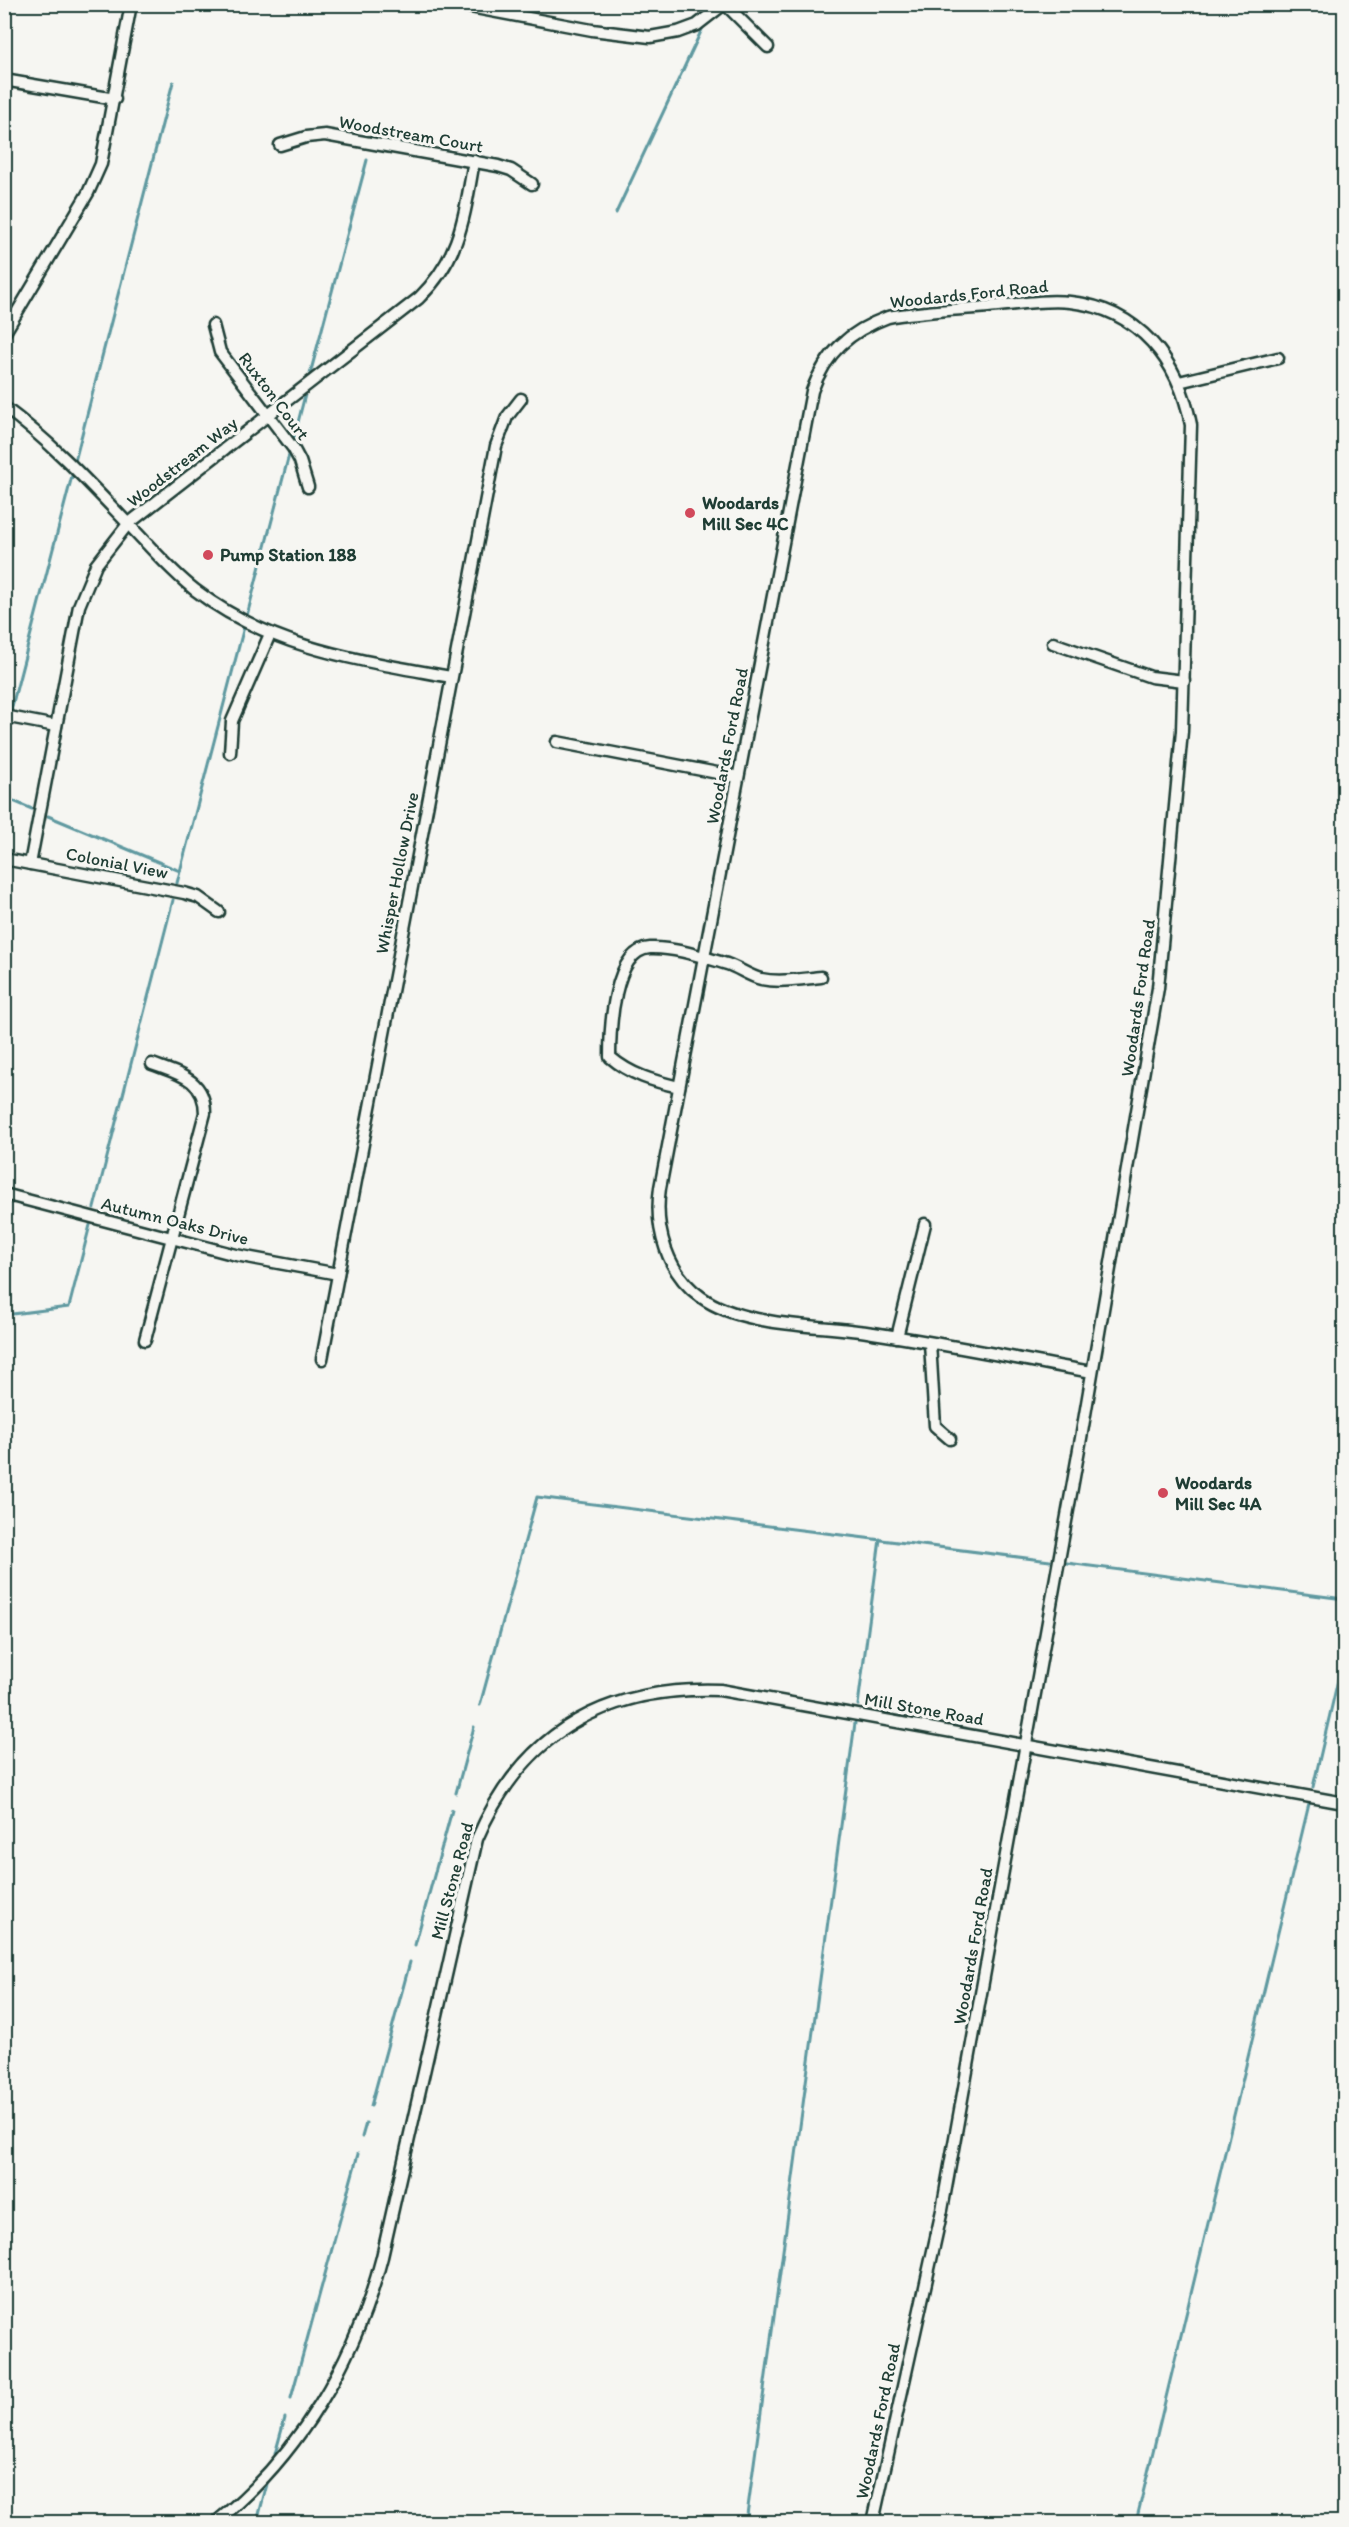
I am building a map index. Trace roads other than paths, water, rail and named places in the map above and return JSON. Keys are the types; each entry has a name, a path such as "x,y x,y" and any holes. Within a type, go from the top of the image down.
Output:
{"street":[{"path":"4,334 95,179 106,150 131,4"},
{"path":"454,4 497,8 523,17 635,37 678,32 697,25 724,4 768,46"},
{"path":"523,17 526,4"},
{"path":"4,80 115,99"},
{"name":"Woodstream Court","path":"280,145 306,136 325,135 474,161 511,170 532,184"},
{"name":"Woodstream Way","path":"30,864 83,595 96,565 129,524 419,298 435,282 448,263 458,240 474,161"},
{"name":"Woodards Ford Road","path":"873,2523 942,2210 1092,1372 1158,988 1176,814 1184,681 1191,425 1179,382 1164,356 1142,333 1104,310 1071,302 903,314 864,326 846,339 824,365 812,391 679,1087 658,1207 658,1226 672,1263 684,1281 701,1298 738,1316 897,1337 1092,1372"},
{"name":"Ruxton Court","path":"213,326 220,352 293,448 300,460 308,487"},
{"path":"1179,382 1278,358"},
{"name":"Whisper Hollow Drive","path":"322,1359 496,446 507,417 520,399"},
{"path":"4,407 49,443 195,590 227,612 270,634 313,650 451,677"},
{"path":"230,753 232,721 270,634"},
{"path":"1053,643 1150,677 1184,681"},
{"path":"4,716 56,726"},
{"path":"557,742 738,777"},
{"name":"Colonial View","path":"4,859 191,895 219,912"},
{"path":"679,1087 626,1070 610,1057 610,1027 623,971 633,955 648,948 704,957 732,966 760,979 787,981 821,977"},
{"path":"145,1340 205,1113 205,1104 199,1089 190,1079 152,1064"},
{"name":"Autumn Oaks Drive","path":"4,1194 236,1255 338,1275"},
{"path":"897,1337 925,1224"},
{"path":"930,1343 935,1426 950,1438"},
{"name":"Mill Stone Road","path":"216,2523 279,2461 309,2420 333,2380 364,2316 385,2246 477,1839 498,1797 533,1754 558,1733 596,1710 627,1698 685,1689 720,1690 1344,1803"}],"waterway":[{"path":"616,213 704,25"},
{"path":"74,465 173,82"},
{"path":"309,378 367,160"},
{"path":"293,442 306,391"},
{"path":"177,883 290,451"},
{"path":"4,737 73,472"},
{"path":"4,797 32,809"},
{"path":"48,816 180,871"},
{"path":"94,1208 173,900"},
{"path":"4,1315 69,1307 90,1225"},
{"path":"480,1705 537,1497 1050,1561"},
{"path":"858,1705 880,1539"},
{"path":"1067,1563 1344,1599"},
{"path":"1313,1787 1344,1654"},
{"path":"746,2522 855,1723"},
{"path":"456,1793 474,1727"},
{"path":"1136,2522 1309,1804"},
{"path":"415,1945 452,1810"},
{"path":"371,2106 410,1962"},
{"path":"362,2137 366,2123"},
{"path":"291,2398 358,2154"},
{"path":"275,2454 285,2418"},
{"path":"257,2522 267,2484"}],"place":[{"name":"Woodards Mill Sec 4C","path":"690,513"},
{"name":"Pump Station 188","path":"208,555"},
{"name":"Woodards Mill Sec 4A","path":"1163,1493"}]}
